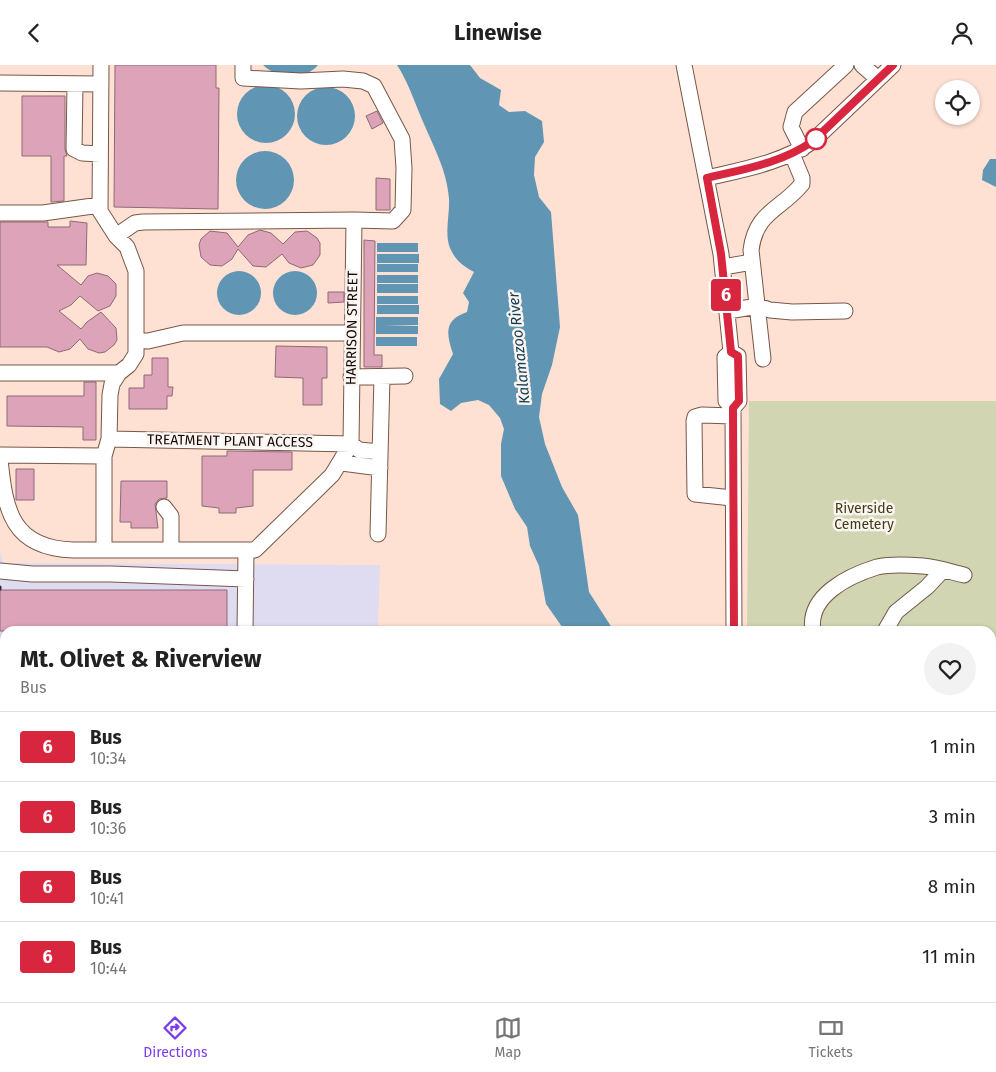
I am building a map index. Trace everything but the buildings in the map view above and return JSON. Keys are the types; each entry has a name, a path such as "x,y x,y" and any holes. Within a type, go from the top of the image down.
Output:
{"street":[{"path":"101,65 100,211 116,236 127,247 136,271 136,354 112,384 110,395 109,439 104,456 104,549"},
{"path":"116,236 135,223 143,222 354,220 383,223 393,221 403,210 404,168 402,139 374,86 339,72 301,81 243,78 243,65"},
{"path":"684,65 723,267 728,311 731,352 725,357 726,401 733,412 734,626"},
{"path":"763,359 751,250 755,229 773,208 802,184 791,127 795,112 846,65"},
{"path":"862,65 878,79"},
{"path":"707,178 767,163 797,151 813,141 893,65"},
{"path":"0,83 101,84"},
{"path":"75,84 74,149 82,153 100,154"},
{"path":"0,213 43,213 100,205"},
{"name":"HARRISON STREET","path":"246,551 255,550 332,475 342,463 351,444 354,220"},
{"path":"723,267 752,262"},
{"path":"728,311 758,306 770,310 785,311 846,311"},
{"path":"136,341 148,341 183,333 352,333"},
{"path":"0,373 119,373"},
{"path":"351,377 405,376"},
{"path":"378,534 382,377"},
{"path":"732,498 695,495 694,421 695,417 702,415 733,412"},
{"name":"TREATMENT PLANT ACCESS","path":"109,439 351,444 359,450 380,452"},
{"path":"0,455 104,456"},
{"path":"0,459 6,505 13,521 36,542 53,549 246,551 245,626"},
{"path":"342,463 380,468"},
{"path":"164,507 170,516 171,550"},
{"path":"812,626 811,619 819,601 838,584 879,567 924,566 964,575"},
{"path":"888,626 896,612 927,587 943,570"},
{"path":"0,571 32,574 111,574 246,579"}],"shaded area":[{"path":"0,552 3,563 380,565 378,626 0,626"}],"green space":[{"name":"Riverside Cemetery","path":"749,401 996,401 996,626 747,626"}],"water":[{"path":"263,65 318,65 306,74 291,76 276,73"},
{"name":"Kalamazoo River","path":"397,65 470,65 480,78 501,90 499,105 509,112 525,111 542,121 544,142 535,157 534,175 539,197 551,212 560,327 552,365 542,394 539,417 545,444 562,487 578,515 589,592 611,626 561,626 546,604 539,566 530,546 527,527 515,509 501,476 501,444 504,429 500,418 489,405 478,400 461,403 451,411 440,404 439,379 453,354 448,334 449,328 454,319 467,312 469,302 463,293 474,272 464,266 454,256 449,246 447,233 448,188 438,157"},
{"path":"266,85 277,87 290,98 295,114 293,125 282,138 266,143 255,141 242,130 237,114 239,103 250,90"},
{"path":"326,87 337,89 350,100 355,116 353,127 342,140 326,145 315,143 302,132 297,116 299,105 310,92"},
{"path":"265,151 276,153 289,164 294,180 292,191 281,204 265,209 254,207 241,196 236,180 238,169 249,156"},
{"path":"990,159 996,159 996,187 982,180 983,170"},
{"path":"377,243 418,243 418,252 377,252"},
{"path":"377,254 419,254 419,263 377,263"},
{"path":"377,264 418,264 418,272 377,272"},
{"path":"243,271 255,277 260,284 260,302 255,309 248,314 235,315 227,312 220,305 217,289 220,281 227,274"},
{"path":"299,271 311,277 316,284 316,302 311,309 304,314 291,315 283,312 276,305 273,289 276,281 283,274"},
{"path":"377,275 418,275 418,283 377,283"},
{"path":"377,284 418,284 418,293 377,293"},
{"path":"377,296 418,296 418,304 377,304"},
{"path":"377,305 419,305 419,314 377,314"},
{"path":"376,317 418,317 418,325 384,325 418,326 418,334 376,334"},
{"path":"376,337 417,337 417,346 376,346"}],"bus line":[{"name":"6","path":"734,626 733,408 739,401 738,356 731,352 721,254 707,178 781,159 802,149 813,141 893,65"}]}
